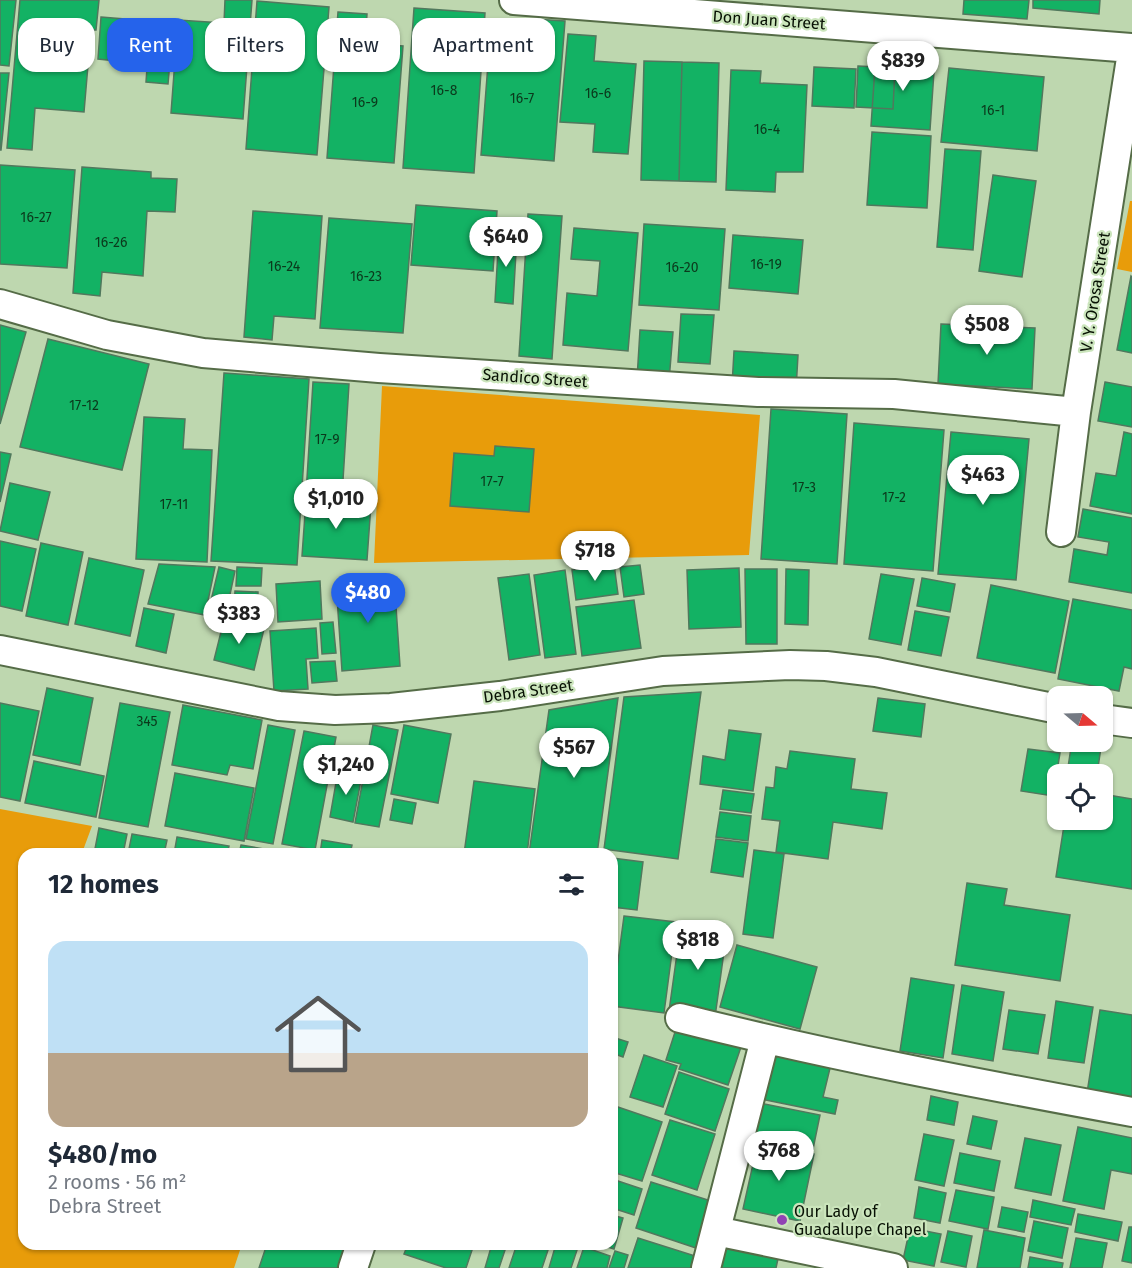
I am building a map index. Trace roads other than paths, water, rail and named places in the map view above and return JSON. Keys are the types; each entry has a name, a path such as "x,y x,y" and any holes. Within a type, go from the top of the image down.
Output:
{"street":[{"name":"Don Juan Street","path":"514,0 1132,50"},
{"name":"V. Y. Orosa Street","path":"1061,532 1076,412 1132,50"},
{"name":"Sandico Street","path":"0,304 107,335 203,353 379,368 758,392 894,393 1076,412"},
{"name":"Debra Street","path":"0,650 279,706 335,710 391,708 489,698 663,671 790,665 826,666 876,672 1047,708"},
{"path":"1113,720 1132,723"},
{"path":"680,1018 903,1070 1132,1112"},
{"path":"706,1268 765,1039"},
{"path":"716,1231 893,1268"}],"place":[{"name":"Our Lady of Guadalupe Chapel","path":"782,1220"}]}
